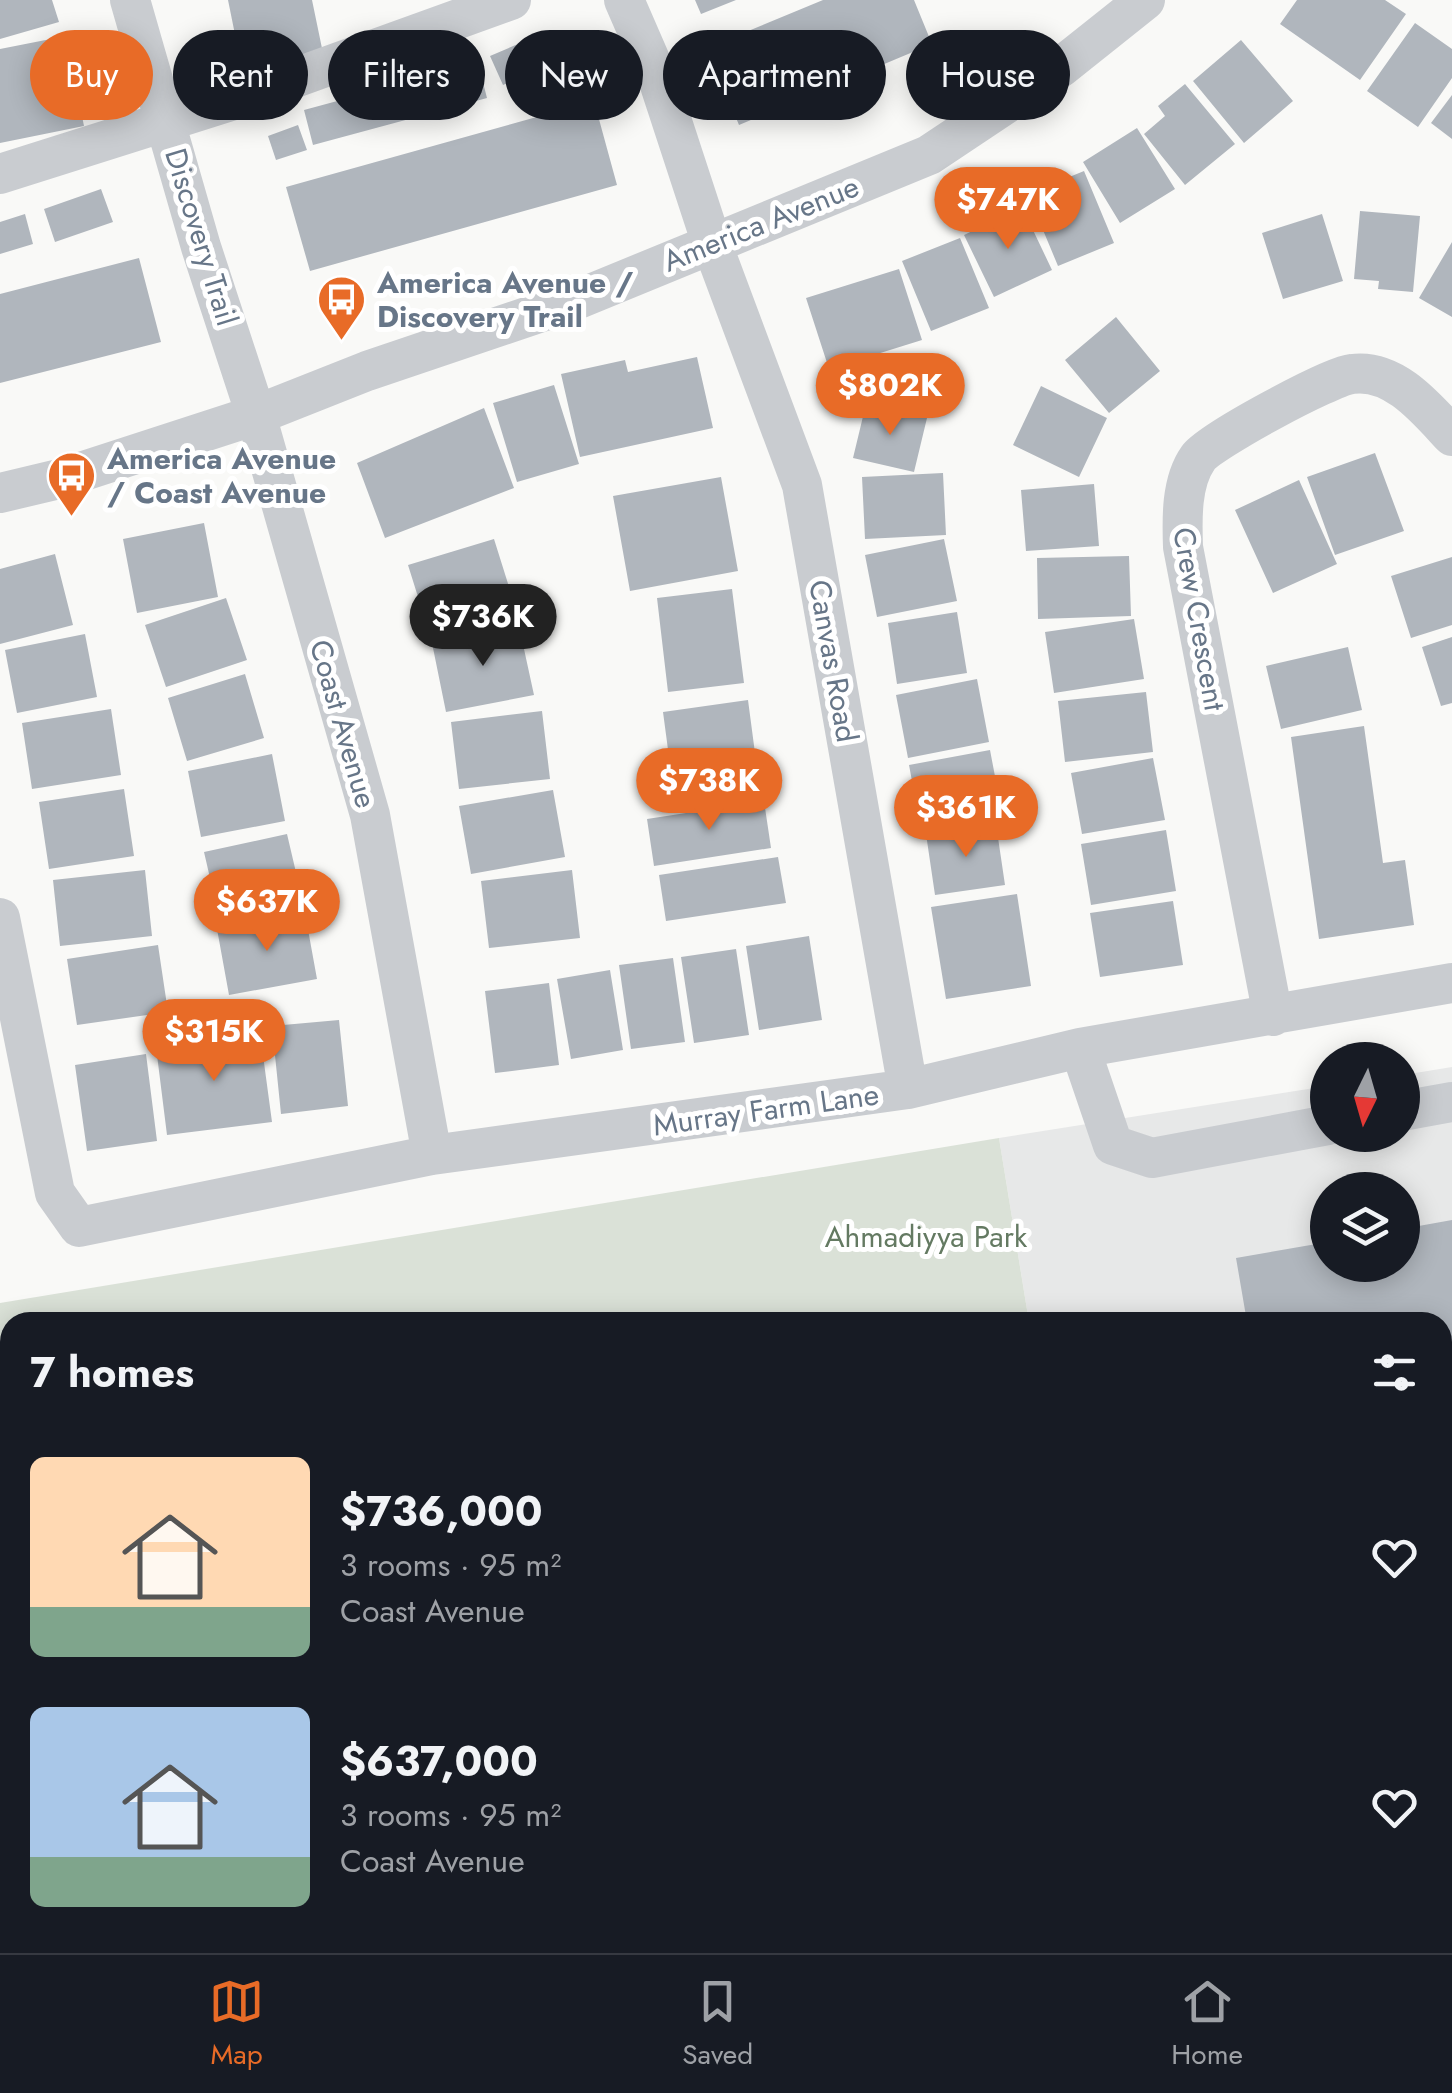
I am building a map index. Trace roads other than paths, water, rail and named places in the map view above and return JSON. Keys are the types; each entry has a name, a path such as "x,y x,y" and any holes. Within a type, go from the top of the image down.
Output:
{"street":[{"name":"Discovery Trail","path":"130,0 256,415"},
{"path":"0,174 167,122 511,0"},
{"name":"Canvas Road","path":"624,0 657,76 712,244 802,485 908,1090"},
{"name":"America Avenue","path":"0,493 256,415 368,371 571,302 929,155 1061,68 1145,0"},
{"name":"Crew Crescent","path":"1274,1016 1183,547 1181,507 1198,458 1228,434 1352,374 1396,384 1452,436"},
{"name":"Coast Avenue","path":"256,415 370,815 432,1156"},
{"name":"Murray Farm Lane","path":"0,918 55,1194 79,1227 432,1156 908,1090 1080,1048 1452,983"},
{"path":"1080,1048 1113,1145 1152,1158 1310,1128"},
{"path":"1420,1108 1452,1102"}],"place":[{"name":"America Avenue / Discovery Trail","path":"342,342"},
{"name":"America Avenue / Coast Avenue","path":"72,518"}],"park label":[{"name":"Ahmadiyya Park","path":"926,1237"}]}
